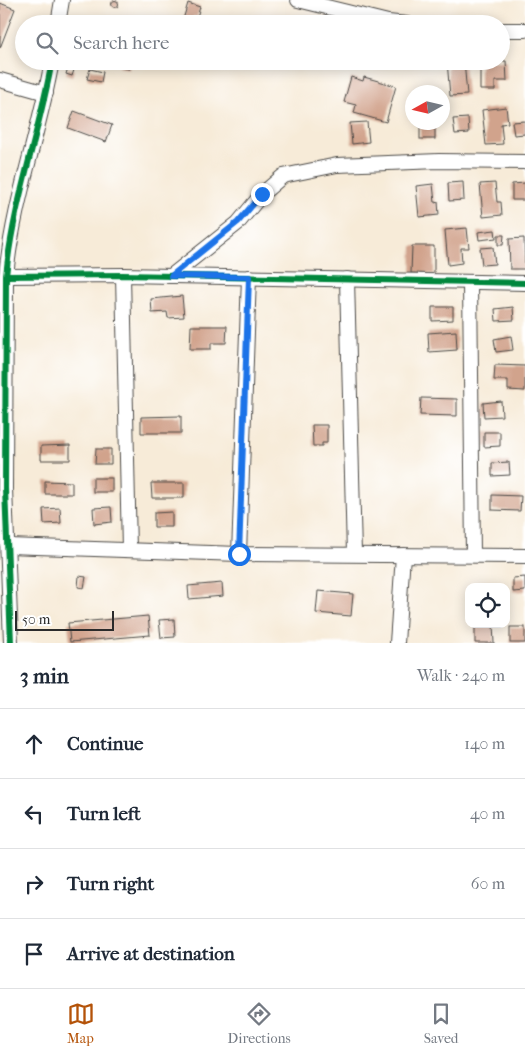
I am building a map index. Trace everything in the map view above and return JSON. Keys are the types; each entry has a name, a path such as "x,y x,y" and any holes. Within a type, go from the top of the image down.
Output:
{"street":[{"path":"60,15 62,0"},
{"path":"298,0 359,15"},
{"path":"510,30 525,30"},
{"path":"11,643 4,614 8,546 3,488 6,276 13,228 50,70"},
{"path":"0,80 46,93"},
{"path":"171,276 238,222 262,194 283,176 337,165 439,161 525,162"},
{"path":"6,276 123,275 525,282"},
{"path":"123,275 129,550"},
{"path":"239,554 249,277"},
{"path":"347,279 354,554"},
{"path":"470,282 473,555"},
{"path":"8,546 239,554 525,556"},
{"path":"397,643 402,555"}],"building":[{"path":"115,0 119,4 115,8 111,4"},
{"path":"0,3 15,9 0,48"},
{"path":"188,3 200,7 198,15 184,15"},
{"path":"67,70 74,70 72,76 66,74"},
{"path":"90,70 103,72 101,82 87,79"},
{"path":"448,70 465,70 467,95 450,96"},
{"path":"480,70 506,70 507,81 495,81 495,90 480,90"},
{"path":"351,77 363,81 364,77 396,86 386,122 354,113 356,105 344,102"},
{"path":"506,107 508,123 501,124 503,144 486,145 482,110"},
{"path":"74,111 112,125 106,142 68,128"},
{"path":"468,118 469,133 455,134 453,119"},
{"path":"525,121 525,134 514,135 512,122"},
{"path":"367,122 369,142 352,144 350,123"},
{"path":"420,130 435,130 435,139 420,139"},
{"path":"463,182 464,200 449,201 448,183"},
{"path":"495,183 497,202 501,202 502,215 483,217 480,184"},
{"path":"525,183 525,200 512,200 512,184"},
{"path":"433,184 435,203 438,202 439,215 419,217 416,186"},
{"path":"467,228 469,248 461,248 462,263 448,265 445,230"},
{"path":"495,230 496,238 479,240 478,232"},
{"path":"498,235 504,235 503,245 498,245"},
{"path":"524,238 525,269 510,269 509,239"},
{"path":"412,246 434,246 434,274 411,273"},
{"path":"493,247 495,264 482,265 480,248"},
{"path":"182,296 184,317 168,318 167,312 152,313 151,299"},
{"path":"432,307 453,307 453,320 432,321"},
{"path":"513,307 514,320 496,321 495,309"},
{"path":"191,326 227,326 226,343 211,343 211,349 190,349"},
{"path":"456,331 457,350 429,352 428,333"},
{"path":"511,336 513,350 496,352 494,339"},
{"path":"495,365 525,366 525,391 508,390 508,380 494,380"},
{"path":"421,398 457,399 457,416 420,415"},
{"path":"501,401 502,416 484,417 483,403"},
{"path":"181,416 181,433 141,433 141,417"},
{"path":"312,425 327,425 327,443 322,443 322,446 313,446"},
{"path":"484,432 500,432 500,446 484,447"},
{"path":"70,445 70,460 41,460 41,446"},
{"path":"96,449 111,449 111,464 95,464"},
{"path":"509,462 510,475 492,476 492,463"},
{"path":"93,478 112,478 112,492 93,492"},
{"path":"45,481 72,482 72,494 45,494"},
{"path":"151,483 184,483 184,498 152,498"},
{"path":"492,495 521,496 520,511 492,510"},
{"path":"111,507 112,522 94,524 93,508"},
{"path":"60,508 61,523 44,524 43,509"},
{"path":"172,512 172,527 154,527 154,513"},
{"path":"79,576 86,577 84,588 78,587"},
{"path":"525,577 525,591 513,592 513,578"},
{"path":"222,583 223,596 189,599 188,586"},
{"path":"318,591 353,594 351,616 316,613"},
{"path":"148,616 150,635 70,642 68,623"},
{"path":"174,619 175,637 161,638 159,620"},
{"path":"525,627 525,643 510,643 510,628"},
{"path":"475,628 493,628 494,643 475,643"}],"cycle path":[{"path":"11,643 5,488 6,276 14,222 50,70"},
{"path":"6,276 123,275 525,283"}],"route":[{"path":"239,554 249,277 171,276 238,222 262,194"}]}
